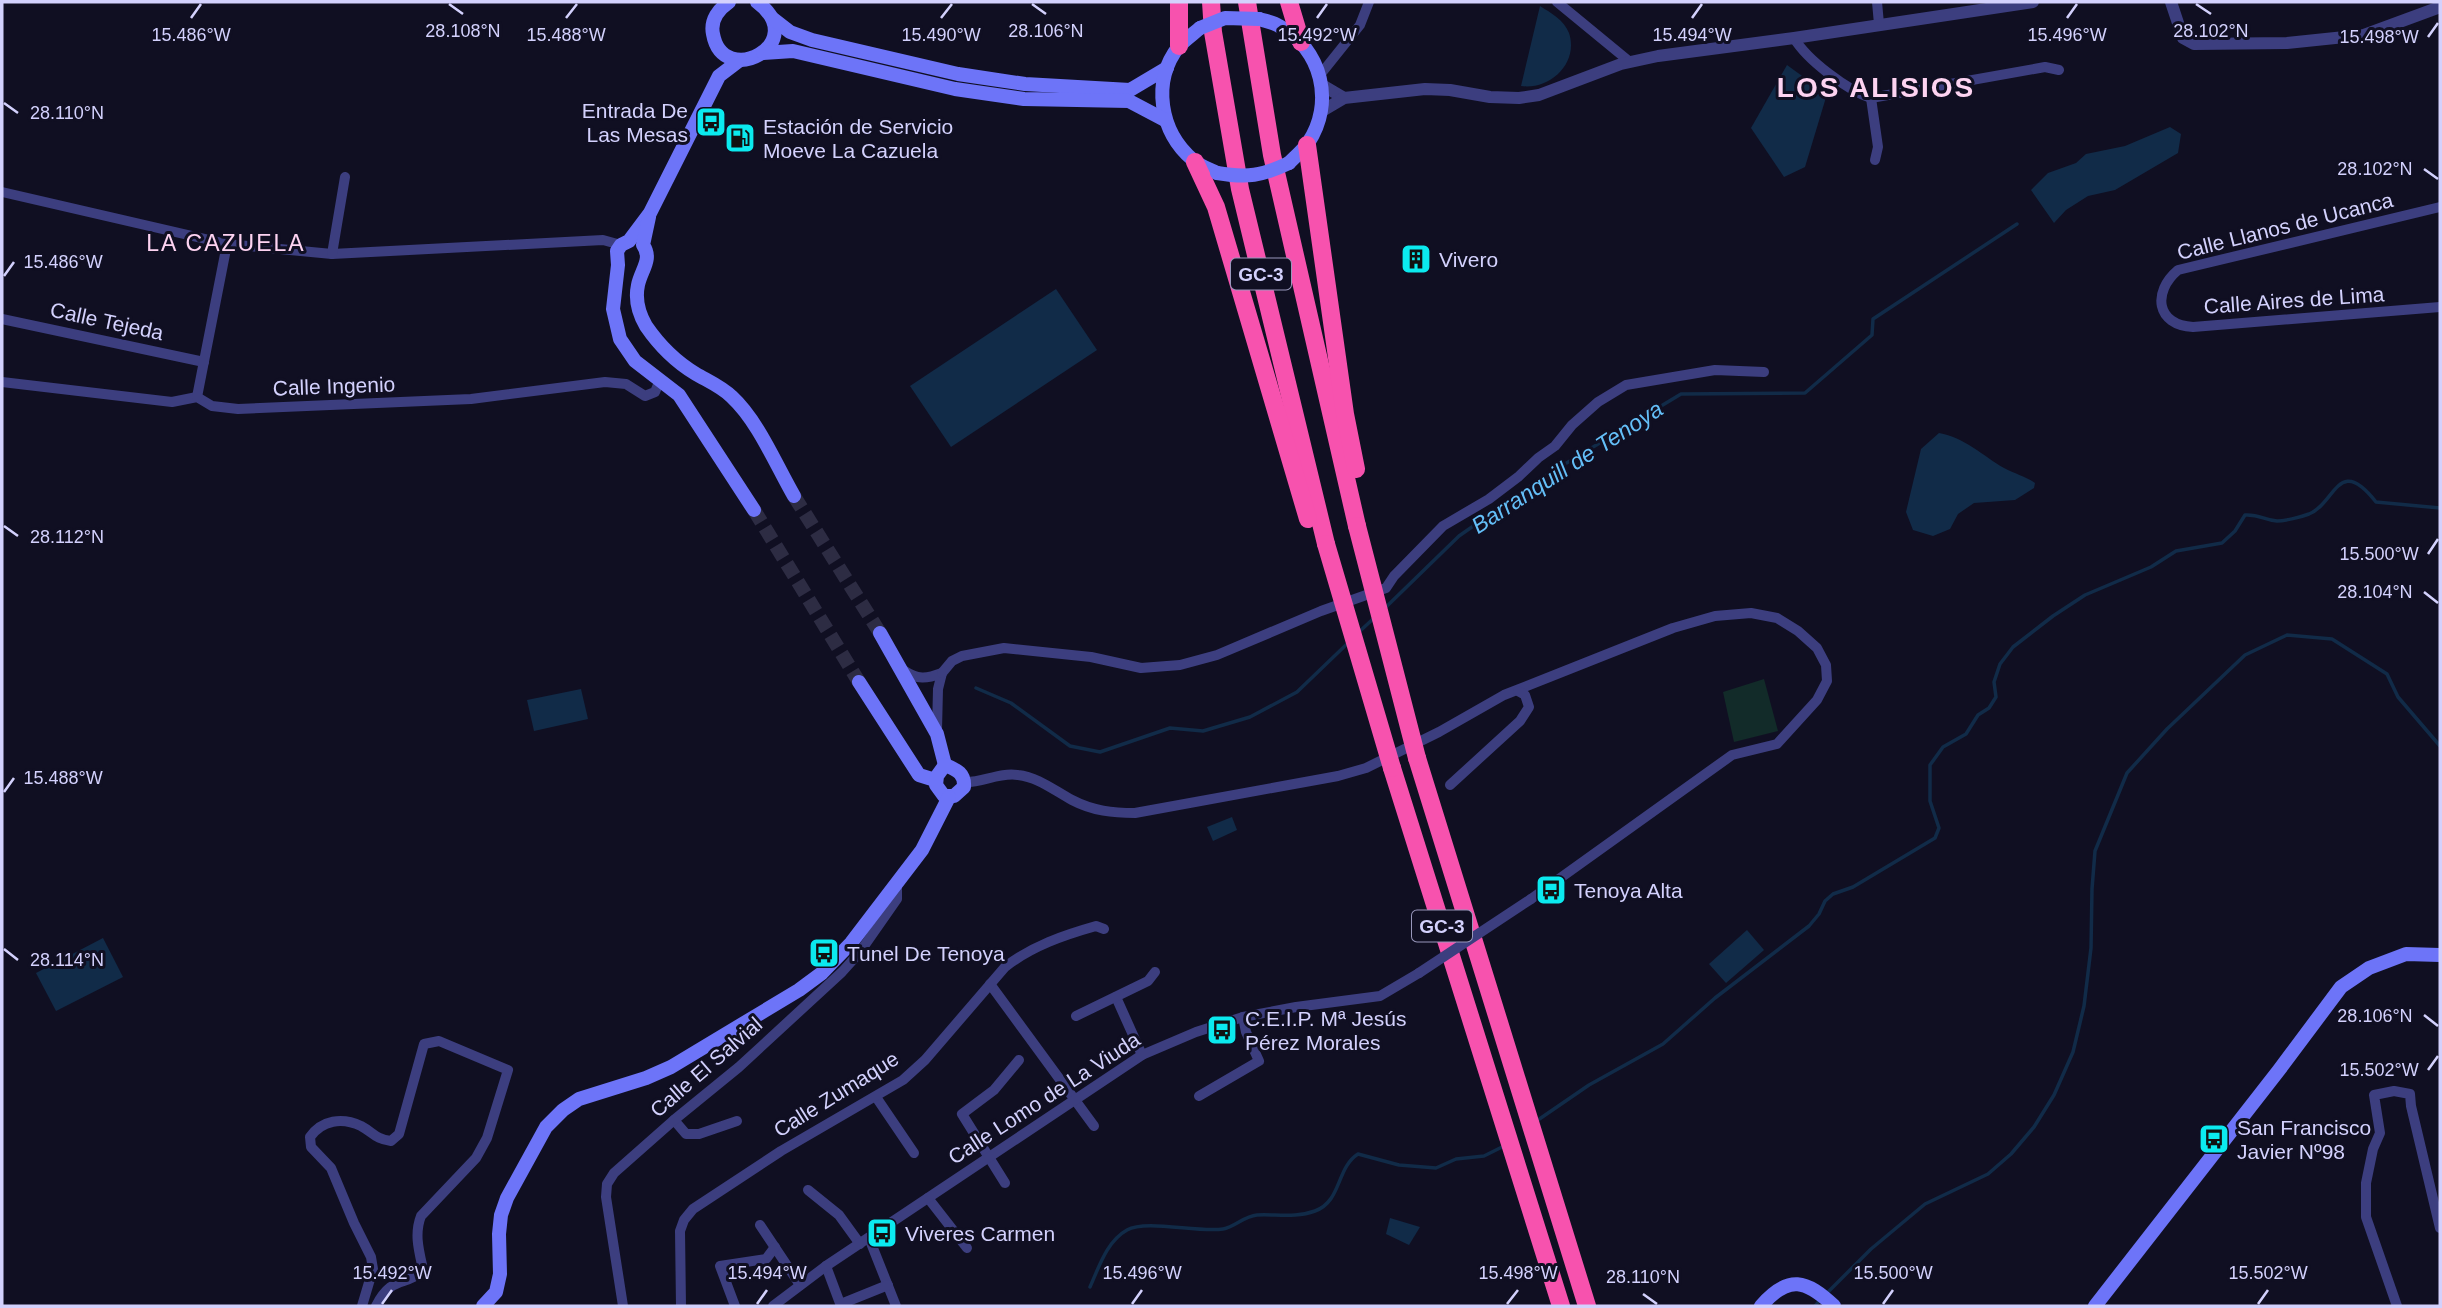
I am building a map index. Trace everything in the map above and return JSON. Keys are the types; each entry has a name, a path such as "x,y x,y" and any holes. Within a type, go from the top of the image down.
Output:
{"highway":[{"path":"1179,2 1180,46"},
{"name":"GC-3","path":"1211,2 1213,32 1241,189 1321,547 1561,1306"},
{"name":"GC-3","path":"1247,2 1272,155 1417,758 1587,1306"},
{"path":"1289,2 1301,42"},
{"path":"1307,145 1361,525"},
{"path":"1195,162 1216,207 1321,547"}],"main road":[{"path":"729,2 717,13 713,24 713,34 720,50 719,76 650,213 617,251 613,309 620,340 635,361 679,395 754,510"},
{"path":"757,2 790,32 812,40 958,74 1025,84 1130,90 1167,68"},
{"path":"720,50 740,60 755,58 763,53 774,35 770,11"},
{"path":"1225,18 1259,19 1279,25 1301,42 1314,60 1321,80 1322,111 1307,145 1289,163 1267,174 1242,178 1217,173 1195,162 1176,143 1165,120 1161,94 1167,68 1180,46 1200,28 1225,18"},
{"path":"763,53 793,51 955,89 1024,99 1129,101 1165,120"},
{"path":"719,76 740,60"},
{"path":"643,245 650,213"},
{"path":"625,243 637,241 643,245 648,256 638,285 638,306 646,324 664,349 692,372 730,394 746,410 794,496"},
{"path":"618,265 634,272 644,267"},
{"path":"880,633 937,734 945,765 935,780 937,789 948,797"},
{"path":"859,682 919,775 935,780"},
{"path":"483,1306 496,1292 500,1274 499,1234 501,1215 507,1198 546,1128 563,1110 579,1099 646,1078 671,1067 799,990 822,973 851,943 922,850 948,797 958,794 964,787 957,770 945,765"},
{"path":"2095,1306 2341,987 2369,968 2406,954 2440,955"},
{"path":"1761,1306 1777,1291 1801,1284 1815,1289 1834,1306"}],"street":[{"path":"1344,97 1321,80 1336,55 1360,25 1368,2"},
{"path":"1558,2 1630,62"},
{"path":"1877,2 1879,24"},
{"path":"1322,111 1344,97 1425,89 1519,98 1560,89 1630,62 1658,56 2033,2"},
{"path":"2171,2 2183,38 2194,44 2287,43 2364,35 2440,7"},
{"path":"1794,38 1801,50 1812,59 1856,93 1871,98 2045,67 2059,70"},
{"path":"1314,60 1336,55"},
{"path":"1871,98 1878,147 1875,160"},
{"path":"332,254 345,177"},
{"path":"2,192 228,244 332,254 604,240 625,243"},
{"name":"Calle Llanos de Ucanca","path":"2161,304 2161,290 2168,278 2178,270 2440,207"},
{"path":"197,397 228,244"},
{"name":"Calle Aires de Lima","path":"2161,304 2167,317 2181,326 2193,327 2440,307"},
{"name":"Calle Tejeda","path":"2,319 204,362"},
{"path":"937,734 938,689 942,673 952,661 962,656 1004,648 1091,657 1141,668 1180,665 1217,655 1321,611 1386,588 1394,576 1443,526 1489,499 1518,477 1555,446 1589,410 1626,384 1715,370 1764,372"},
{"name":"Calle Ingenio","path":"2,382 172,402 197,397 212,406 238,409 471,399 605,382 625,384 645,396 655,392 660,380"},
{"name":"Calle Lomo de La Viuda","path":"773,1306 826,1266 1142,1055 1196,1032 1243,1017 1380,996 1419,973 1531,899 1732,755 1777,744 1817,700 1827,681 1826,665 1817,648 1798,631 1777,618 1751,613 1715,615 1672,628 1504,695 1440,732 1366,768 1338,776 1135,813 1105,813 1074,801 1049,786 1018,775 989,777 975,783 964,782"},
{"path":"899,667 912,676 925,679 942,673"},
{"path":"1450,785 1520,722 1529,707 1525,695 1518,691"},
{"name":"Calle El Salvial","path":"623,1306 606,1197 607,1184 614,1173 739,1067 860,952 897,899 897,881"},
{"name":"Calle Zumaque","path":"681,1306 680,1231 684,1220 693,1209 781,1151 903,1080 925,1060 1014,960 1051,941 1097,926 1104,929"},
{"path":"1076,1016 1148,981 1155,972"},
{"path":"990,984 1094,1126"},
{"path":"1116,997 1142,1055"},
{"path":"1199,1096 1259,1061 1246,1032 1243,1017"},
{"path":"362,1306 373,1269 371,1257 331,1168 311,1147 310,1137 316,1129 330,1122 342,1121 360,1126 379,1140 391,1141 399,1134 424,1044 439,1041 508,1070 487,1138 477,1158 421,1216 417,1240 423,1269 418,1275 387,1287 376,1306"},
{"path":"1005,1184 962,1114 994,1090 1019,1060"},
{"path":"2397,1306 2366,1217 2366,1183 2373,1149 2380,1133 2374,1095 2394,1091 2410,1094 2440,1228"},
{"path":"876,1097 914,1153"},
{"path":"674,1120 686,1134 699,1134 737,1121"},
{"path":"808,1190 839,1215 864,1241 896,1306"},
{"path":"928,1198 967,1248"},
{"path":"760,1225 800,1285"},
{"path":"735,1306 720,1266 766,1258 775,1247"},
{"path":"826,1266 841,1305 888,1286"}],"green space":[{"path":"1764,679 1778,731 1734,742 1723,692"}],"water":[{"path":"1540,6 1557,17 1567,28 1571,44 1570,54 1566,64 1552,79 1542,84 1521,86"},
{"path":"1787,65 1827,94 1805,167 1784,177 1751,128"},
{"path":"2170,127 2181,134 2178,153 2115,190 2088,196 2066,210 2054,223 2031,190 2048,173 2076,163 2086,154 2125,146"},
{"path":"1056,289 1097,350 951,447 910,386"},
{"path":"1939,433 1965,443 2004,468 2035,483 2034,488 2015,500 1974,503 1958,514 1950,529 1933,536 1913,530 1906,512 1921,449"},
{"path":"581,689 588,719 534,731 527,700"},
{"path":"1232,817 1237,830 1213,841 1207,827"},
{"path":"1747,930 1764,950 1726,983 1709,964"},
{"path":"103,938 123,977 56,1011 36,973"},
{"path":"1390,1218 1420,1227 1409,1245 1386,1234"}],"waterway":[{"name":"Barranquill de Tenoya","path":"1385,608 1459,536 1545,476 1681,394 1805,393 1872,335 1873,319 2017,224"},
{"path":"1535,1122 1589,1085 1663,1044 1715,998 1809,926 1825,901 1833,894 1853,887 1935,838 1939,828 1930,801 1930,765 1943,747 1966,734 1978,715 1989,708 1996,697 1994,682 2000,664 2013,647 2053,616 2085,595 2151,567 2176,551 2222,543 2235,531 2245,515 2277,521 2309,514 2345,482 2353,482 2363,488 2376,502 2440,508"},
{"name":"Barranquill de Tenoya","path":"1359,632 1374,618"},
{"path":"1826,1294 1871,1249 1925,1204 1988,1174 2011,1154 2034,1127 2054,1095 2073,1052 2084,1006 2091,948 2095,851 2127,773 2167,729 2245,655 2287,635 2332,639 2387,674 2398,697 2440,746"},
{"name":"Barranquill de Tenoya","path":"976,688 1011,703 1070,746 1100,752 1170,728 1203,731 1250,717 1297,692 1349,642"},
{"path":"1090,1287 1104,1255 1114,1241 1127,1230 1146,1226 1223,1229 1252,1216 1293,1215 1315,1211 1330,1200 1346,1167 1358,1154 1399,1165 1436,1168 1456,1159 1484,1156 1504,1146"},
{"path":"1815,1306 1820,1300"}],"tunnel":[{"path":"794,496 880,633"},
{"path":"754,510 859,682"}],"place":[{"name":"Entrada De Las Mesas","path":"711,122"},
{"name":"Estación de Servicio Moeve La Cazuela","path":"740,138"},
{"name":"Vivero","path":"1416,259"},
{"name":"Tenoya Alta","path":"1551,890"},
{"name":"Tunel De Tenoya","path":"824,953"},
{"name":"C.E.I.P. Mª Jesús Pérez Morales","path":"1222,1030"},
{"name":"San Francisco Javier Nº98","path":"2214,1139"},
{"name":"Viveres Carmen","path":"882,1233"}],"district":[{"name":"LOS ALISIOS","path":"1876,87"},
{"name":"LA CAZUELA","path":"226,243"}]}
